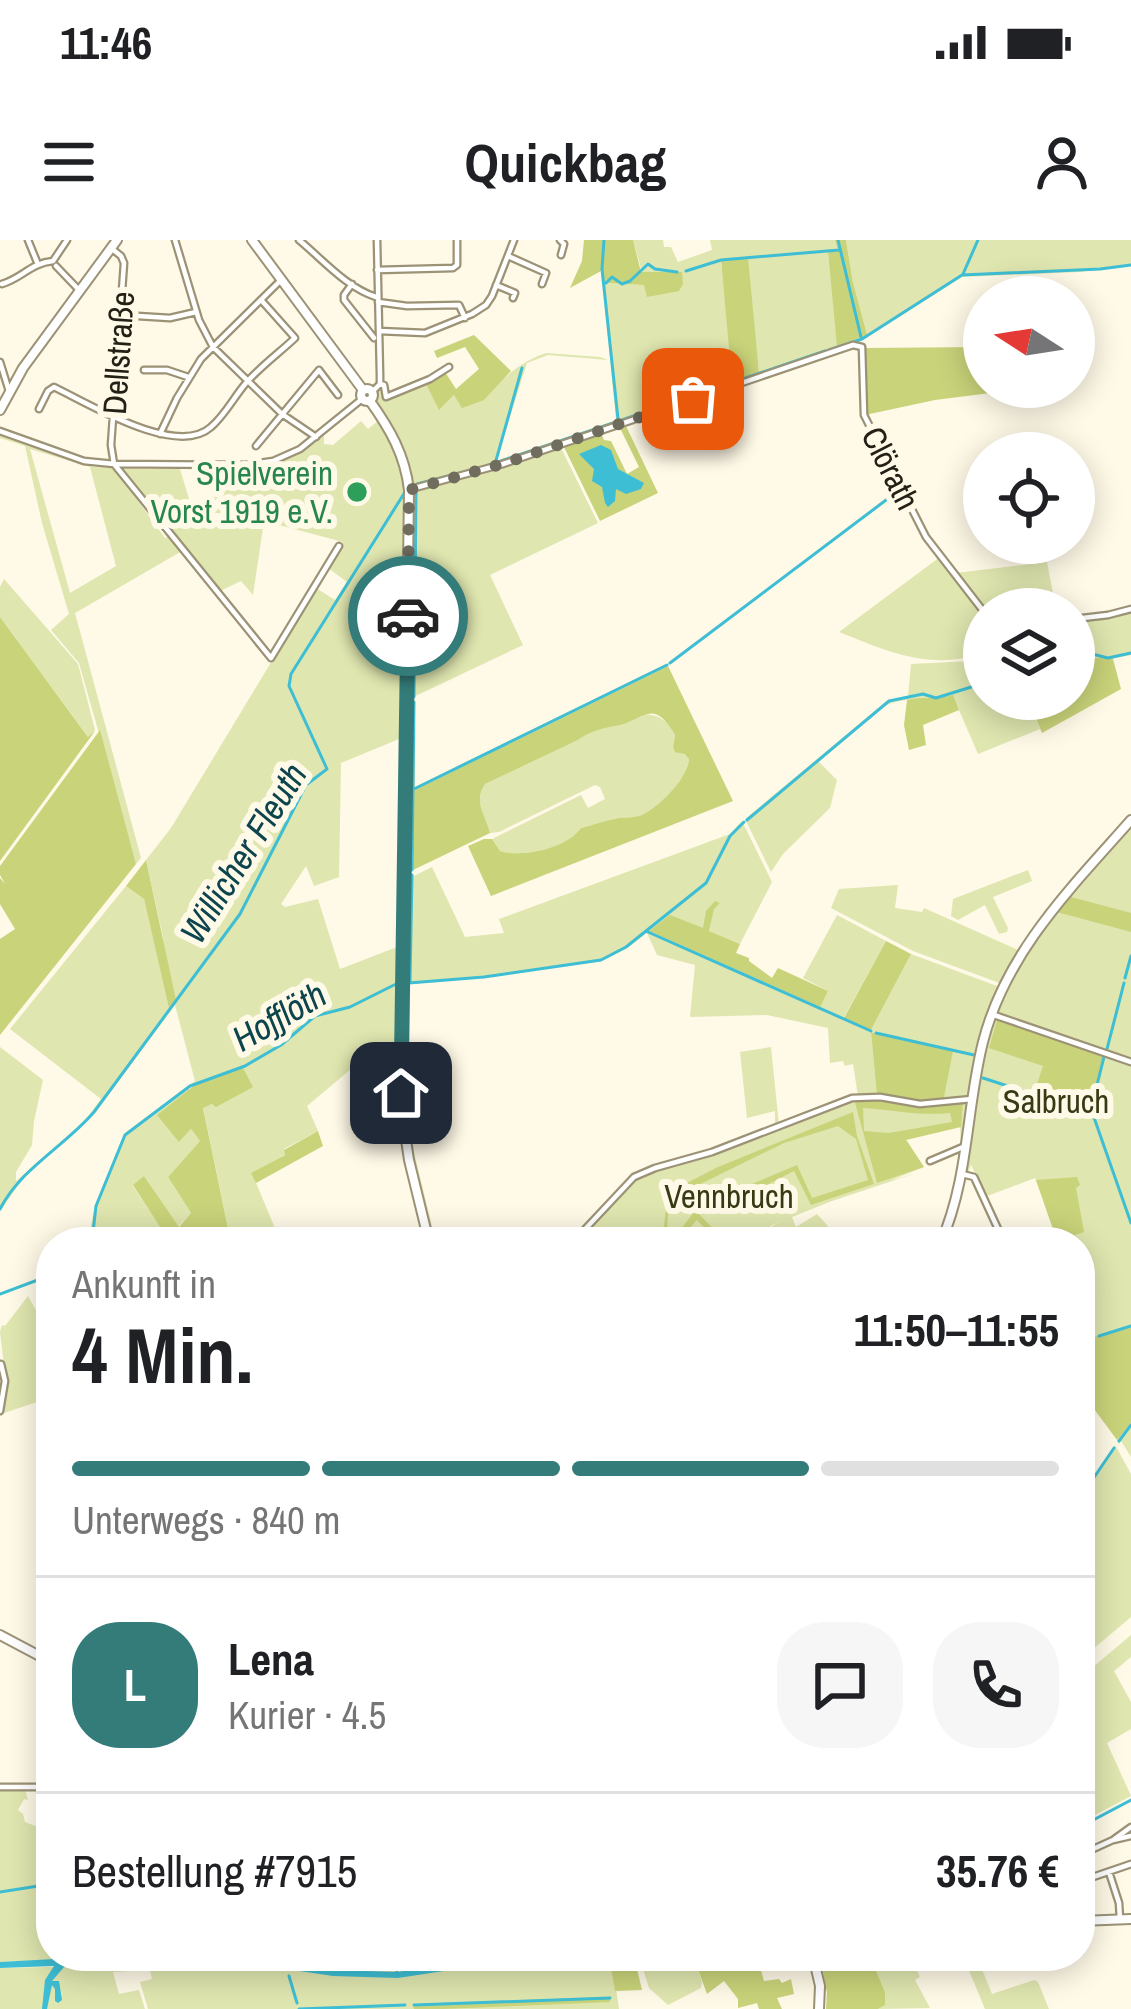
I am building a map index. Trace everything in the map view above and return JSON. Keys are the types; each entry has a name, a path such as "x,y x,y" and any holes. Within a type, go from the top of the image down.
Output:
{"main road":[{"path":"252,240 369,393 403,458 409,490 403,1126 426,1227"},
{"path":"0,410 114,244"},
{"path":"946,1227 962,1174 983,1040 1003,987 1052,910 1131,820"},
{"path":"0,1635 36,1654"},
{"path":"1095,1919 1125,1920"},
{"path":"816,1971 819,2009"}],"street":[{"path":"28,240 38,263"},
{"path":"2,284 38,263 52,261 67,240"},
{"path":"175,240 204,334 282,414 316,437"},
{"path":"299,240 370,296 407,306 459,304 465,318"},
{"path":"369,393 379,331 377,240"},
{"path":"377,270 453,268 457,266 457,240"},
{"path":"379,331 425,333 486,305 514,240"},
{"path":"560,240 562,255"},
{"name":"Dellstraße","path":"114,244 124,263 111,445 114,464"},
{"path":"508,256 546,272 542,284"},
{"path":"56,266 80,290"},
{"path":"160,435 188,377 281,280"},
{"path":"352,284 344,301 374,338"},
{"path":"496,285 515,292 513,298"},
{"path":"38,409 54,387 160,435 196,437 295,338 262,301"},
{"path":"121,316 170,318 196,312"},
{"name":"Clörath","path":"409,490 502,464 853,345 862,346 864,416 926,537 965,588"},
{"path":"0,362 9,391"},
{"path":"0,430 84,461 246,465 300,449 384,385 386,398 446,369"},
{"path":"145,370 188,377"},
{"path":"256,446 319,370 338,395"},
{"path":"114,464 271,658 339,546"},
{"path":"1095,617 1131,608"},
{"path":"992,1013 1131,1062"},
{"path":"587,1227 634,1177 852,1098 920,1104 972,1099"},
{"path":"930,1161 966,1145"},
{"path":"962,1174 974,1178 997,1227"},
{"path":"0,1411 1,1364"},
{"path":"0,1787 36,1787"},
{"path":"1095,1848 1131,1827"},
{"path":"1113,1840 1131,1836"},
{"path":"1095,1876 1131,1864"},
{"path":"1109,1872 1125,1920"}],"green space":[{"path":"584,240 633,240 641,272 682,272 683,284 679,291 647,297 644,285 603,286 601,271 570,288 582,261"},
{"path":"633,240 663,240 678,262 712,250 710,240 835,240 838,251 828,253 838,346 853,283 846,240 1131,240 1131,266 963,276 861,341 487,467 412,487 375,400 379,387 385,401 425,382 440,409 455,394 484,400 512,372 527,361 546,353 600,357 608,360 548,355 527,363 496,461 616,421 603,286 645,285 647,296 682,272 642,272","holes":["747,258 759,372 733,381 721,261"]},
{"path":"835,240 846,240 867,335 837,346 828,252 838,251"},
{"path":"748,258 759,372 732,381 721,260"},
{"path":"474,335 511,371 484,400 462,408 454,395 439,410 425,382 445,372 456,389 479,369 465,347 437,358 434,351"},
{"path":"963,347 963,396 865,415 864,348"},
{"name":"Vennbruch","path":"373,409 400,454 406,488 403,847 398,853 399,739 341,763 339,877 314,886 306,866 281,904 318,899 340,969 397,947 399,856 407,880 412,873 432,867 465,937 504,933 499,919 730,834 742,821 772,882 740,944 709,931 715,901 704,929 650,932 819,1007 828,991 803,978 837,915 886,941 844,1017 871,1030 911,954 1000,988 971,1093 963,1101 969,1104 964,1143 961,1145 960,1126 906,1139 924,1167 792,1217 796,1227 771,1227 780,1221 769,1227 589,1227 634,1179 656,1169 717,1152 850,1100 881,1098 875,1032 871,1032 877,1096 858,1096 853,1064 830,1063 828,1028 767,1015 690,1017 695,965 657,955 647,933 601,961 410,984 406,1091 410,1136 432,1227 401,1123 396,1120 396,1087 357,1064 307,1106 318,1131 252,1173 272,1227 228,1227 203,1107 213,1104 243,1068 189,1088 180,1141 191,1129 200,1141 168,1177 191,1213 178,1227 144,1176 133,1186 160,1227 91,1227 125,1133 195,1081 175,1005 95,1113 26,1174 0,1211 0,1047 43,1080 32,1145 16,1172 16,1181 82,1124 101,1099 10,1029 126,886 144,899 169,1006 163,937 146,860 171,828 316,588 335,600 347,582 328,568 343,542 264,521 253,595 241,581 220,591 123,469 180,469 198,529 234,515 201,511 201,502 213,502 213,469 272,463 324,435 324,444 333,445 361,421 368,429 378,421"},
{"path":"625,424 658,493 600,521 563,445 601,433 611,441 627,474 639,467 619,426"},
{"path":"0,438 92,467 114,468 165,538 182,551 75,613 141,858 136,864 79,663 51,630 69,614 25,446","holes":["30,449 90,467 116,566 70,593"]},
{"path":"560,446 598,523 490,575 523,645 409,699 412,493"},
{"path":"940,557 956,573 1047,564 1052,588 963,588 963,658 910,657 839,632"},
{"path":"4,579 78,664 95,730 89,738 0,617"},
{"path":"1131,611 1131,655 1107,660 1095,657 1095,618"},
{"path":"0,617 88,737 95,731 0,861"},
{"path":"1095,658 1113,659 1121,689 1095,703"},
{"path":"963,661 963,719 953,696 903,700 868,719 819,762 837,780 830,808 771,872 745,819 888,700 908,697 911,664"},
{"path":"666,664 414,791 413,870 407,868 409,703 415,701 415,787"},
{"path":"668,666 733,801 491,896 468,846 492,839 500,851 544,850 581,828 639,816 670,792 689,759 675,752 675,735 667,723 647,714 590,733 485,784 480,803 490,833 413,870 413,791"},
{"path":"953,695 959,710 923,725 926,745 909,750 904,725 907,700"},
{"path":"642,714 665,722 675,735 673,746 689,759 683,775 662,800 639,816 581,828 544,850 500,851 492,839 581,795 588,808 605,799 595,785 490,833 480,803 485,784 592,732"},
{"path":"963,720 1037,720 1040,729 978,754"},
{"path":"1037,720 1065,720 1042,733"},
{"path":"100,730 136,864 0,1035 0,939 15,929 0,904 0,878 5,884 0,866"},
{"name":"Salbruch","path":"1131,826 1131,1457 1117,1441 1095,1338 1095,1227 1053,1227 1035,1178 987,1196 971,1165 968,1173 965,1168 976,1087 995,1011 1028,945 1034,945 1032,939"},
{"path":"146,860 176,1000 169,1008 144,899 126,886"},
{"path":"1028,870 1032,881 993,897 1007,932 999,934 985,905 958,920 951,916 953,899"},
{"path":"898,885 895,908 922,912 924,908 1020,951 1002,984 913,951 831,908 839,889"},
{"path":"1071,897 1131,913 1131,932 1057,912"},
{"path":"715,901 720,903 709,931 740,944 736,953 772,978 778,968 828,991 820,1007 649,931 670,915 703,928 706,911"},
{"path":"886,941 911,954 871,1030 844,1018"},
{"path":"997,1020 1103,1056 1090,1112 1034,1093 1043,1066 989,1048"},
{"path":"871,1032 953,1051 943,1102 877,1096"},
{"path":"771,1047 779,1125 775,1126 775,1111 747,1118 740,1052"},
{"path":"243,1068 253,1087 216,1107 203,1108 228,1227 179,1227 191,1213 168,1177 200,1141 191,1129 179,1142 157,1115 196,1084"},
{"path":"854,1099 919,1105 963,1102 961,1127 906,1140 924,1167 877,1183","holes":["863,1108 950,1113 952,1122 889,1133 864,1131"]},
{"name":"Vennbruch","path":"853,1112 874,1184 811,1205 794,1171 698,1213 711,1227 697,1220 682,1227 694,1212 683,1196 669,1203 664,1227 667,1201 681,1195 681,1186","holes":["838,1126 856,1139 868,1180 812,1198 797,1165 698,1207 686,1191 784,1143"]},
{"path":"318,1131 323,1146 256,1183 251,1173"},
{"path":"144,1176 179,1227 160,1227 133,1185"},
{"path":"1077,1177 1083,1227 1052,1227 1036,1180"},
{"path":"817,1214 827,1227 796,1227"},
{"path":"28,1296 36,1311 36,1402 1,1414 6,1382 0,1332"},
{"path":"1131,1327 1131,1423 1117,1440 1095,1410 1095,1337"},
{"path":"1115,1445 1131,1474 1131,1617 1095,1647 1095,1474"},
{"path":"1131,1635 1131,1657 1114,1671 1131,1702 1131,1729 1107,1743 1131,1796 1095,1815 1095,1665"},
{"path":"0,1789 25,1789 28,1800 18,1810 25,1822 36,1826 36,1961 0,1962"},
{"path":"0,1968 132,1971 113,1972 119,1994 139,1990 145,2009 0,2009"},
{"path":"150,1971 613,1971 619,2009 148,2009 140,1982 152,1979"},
{"path":"612,1971 638,1971 642,1990 615,1991"},
{"path":"644,1971 698,1971 702,1982 701,1988 668,2005 649,1988"},
{"path":"699,1971 761,1971 764,1981 791,1979 794,1994 777,1998 782,2009 759,2009 757,2003 738,2008 738,1999 724,1981 707,1994"},
{"path":"823,1971 876,1971 885,2005 826,2009"},
{"path":"876,1971 917,1971 920,1977 915,1980 930,2008 878,2009 885,2005"},
{"path":"969,1971 983,1971 992,1994 1034,1980 1049,2009 985,2009"},
{"path":"610,1997 610,2002 442,2009 414,2009 413,2004"}],"water":[{"path":"601,445 611,450 618,469 644,483 626,494 616,489 615,501 608,507 602,487 592,481 594,469 579,454"},
{"path":"36,1960 36,1967 0,1968 0,1962"},
{"path":"51,1971 61,1971 52,1981 59,1981 62,2000 55,2001 52,1985 47,2009 42,2009 45,1980"},
{"path":"300,1971 444,1971 398,1978"}],"waterway":[{"path":"604,240 602,269 618,419"},
{"path":"838,240 861,337"},
{"path":"963,274 978,240"},
{"path":"686,271 721,260 839,250"},
{"path":"606,283 612,277 622,284 630,281 648,264 677,272"},
{"name":"Willicher Fleuth","path":"829,350 862,339 962,275 1131,265"},
{"name":"Willicher Fleuth","path":"486,466 825,351"},
{"path":"495,464 522,368"},
{"name":"Willicher Fleuth","path":"417,484 476,469"},
{"name":"Willicher Fleuth","path":"0,1209 20,1181 94,1112 240,914 306,785 327,769 289,686 291,674 405,487"},
{"path":"414,697 416,491"},
{"path":"670,663 898,491"},
{"name":"Hofflöth","path":"1095,655 1108,658 1131,653"},
{"path":"412,790 667,665"},
{"name":"Hofflöth","path":"747,820 889,701 923,694 936,698 963,690"},
{"path":"412,870 414,702"},
{"name":"Hofflöth","path":"94,1227 96,1206 125,1135 190,1086 245,1066 281,1045 315,1016 350,1007 396,984 601,960 626,947 706,883 730,836 744,822"},
{"path":"410,981 412,875"},
{"path":"648,932 871,1031"},
{"path":"1125,978 1131,956"},
{"path":"1107,1049 1124,983"},
{"path":"876,1033 974,1055"},
{"path":"1104,1057 1091,1109 1131,1223"},
{"path":"983,1078 1090,1113"},
{"name":"Hofflöth","path":"0,1294 36,1281"},
{"path":"1099,1336 1131,1326"},
{"path":"1119,1441 1131,1425"},
{"path":"1095,1476 1114,1448"},
{"path":"1095,1819 1131,1800"},
{"path":"0,1892 36,1886"},
{"path":"289,1976 297,2003"},
{"path":"414,2005 610,1998"},
{"path":"299,2009 405,2005"}],"way so far":[{"path":"408,616 409,490 502,464 693,399"}],"place":[{"name":"Spielverein Vorst 1919 e.V.","path":"357,492"}],"route":[{"path":"401,1093 408,616"}]}
